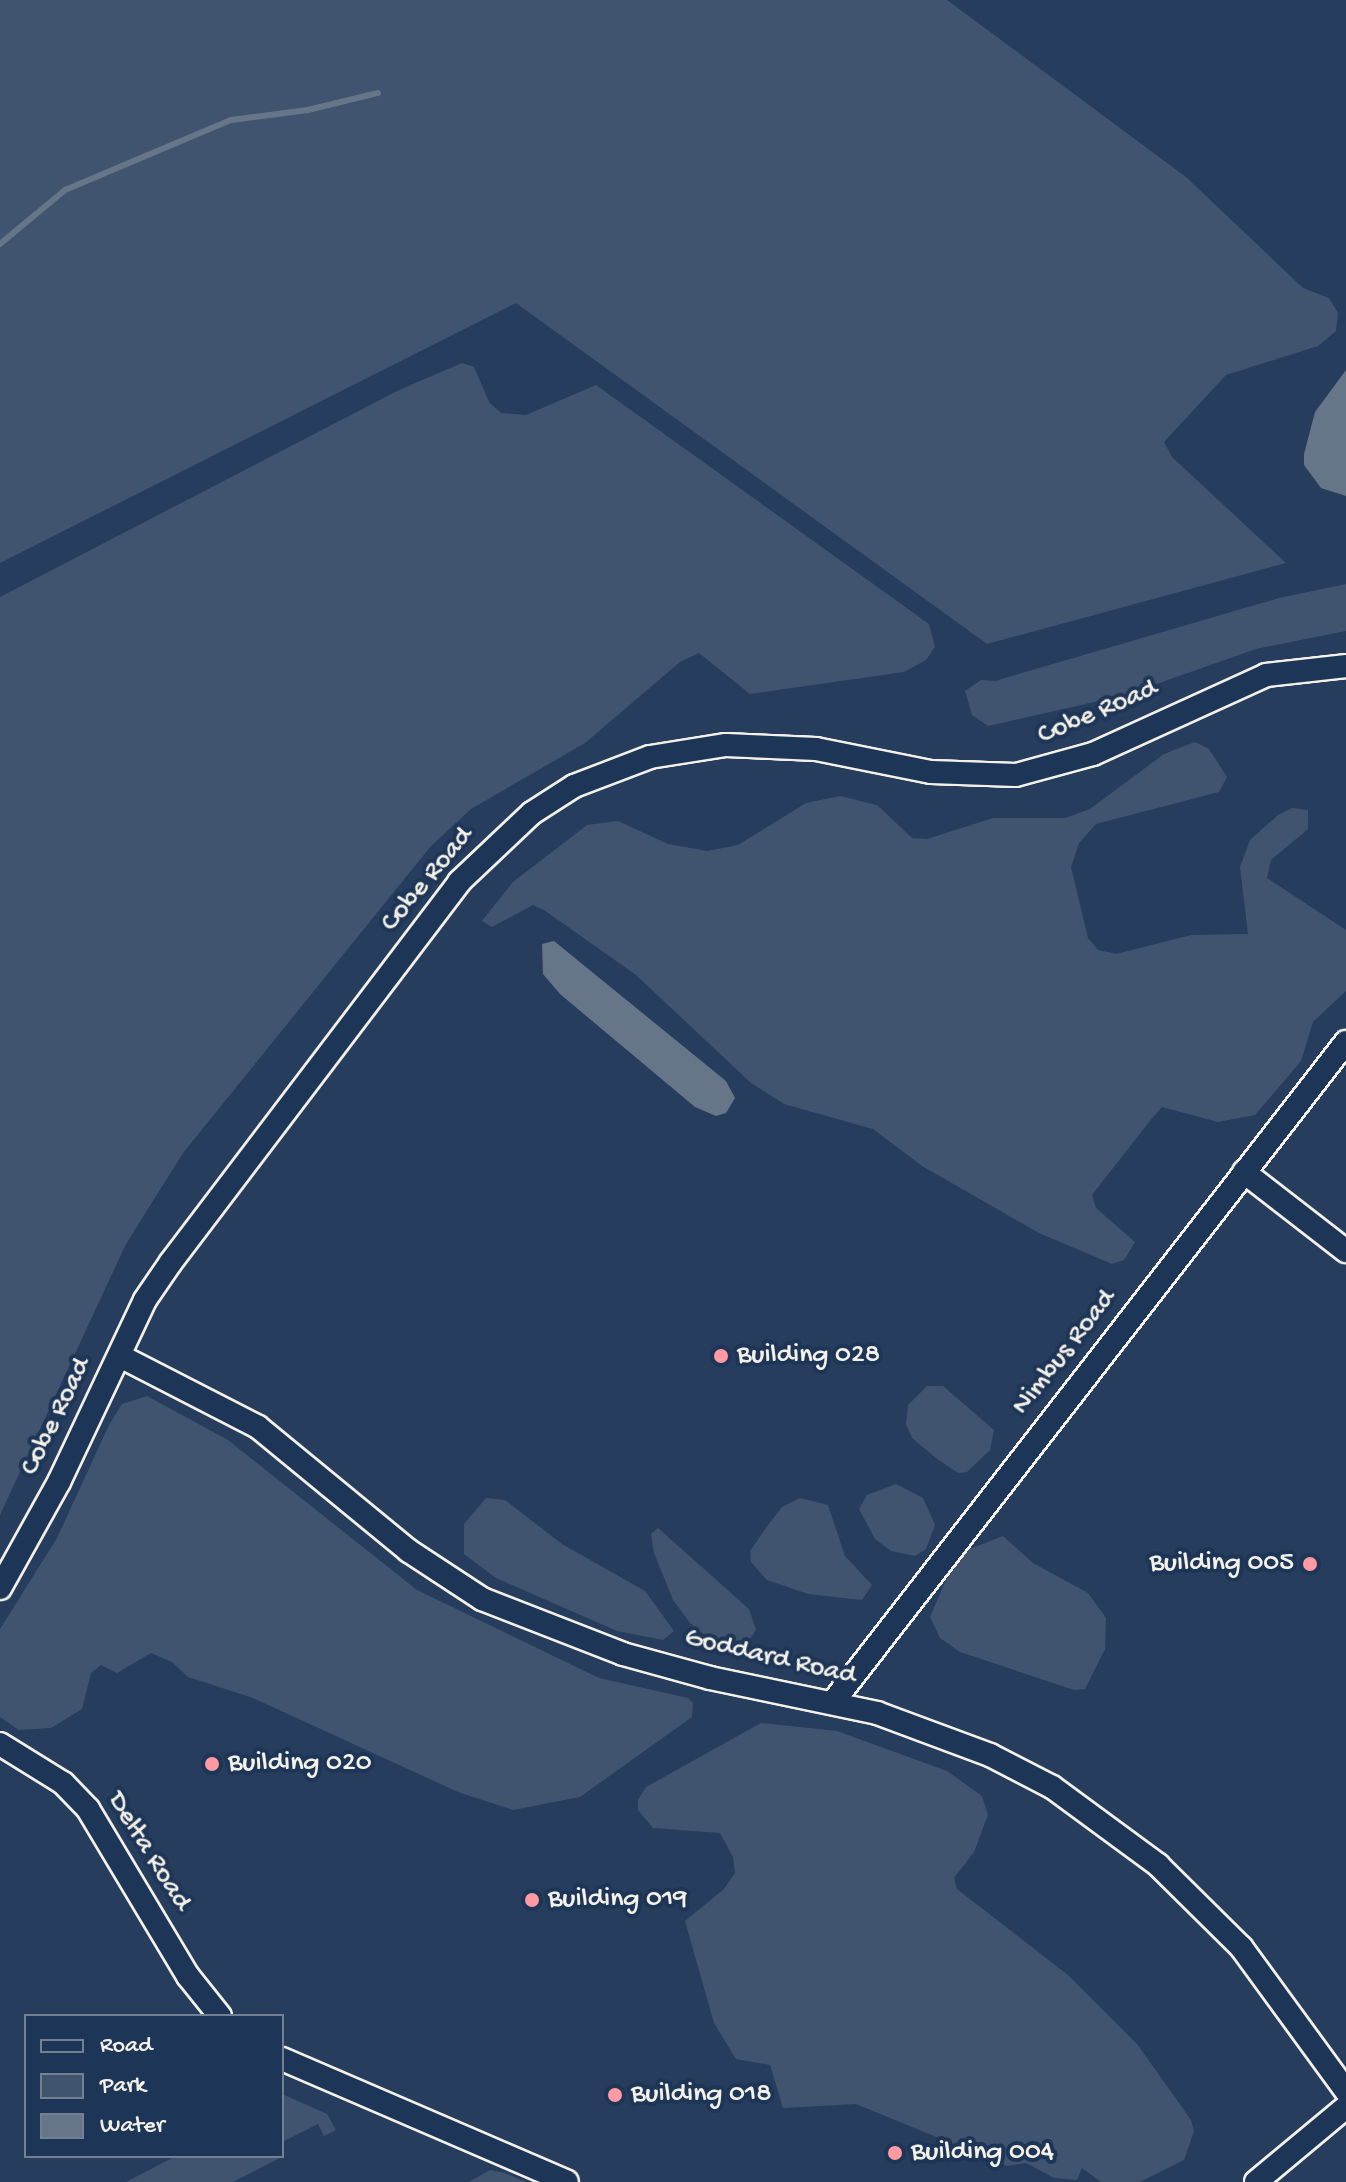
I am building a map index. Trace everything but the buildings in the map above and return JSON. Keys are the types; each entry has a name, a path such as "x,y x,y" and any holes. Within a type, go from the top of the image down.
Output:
{"street":[{"name":"Cobe Road","path":"0,1588 120,1356 145,1300 171,1262 459,882 532,813 574,786 650,757 726,745 816,749 931,772 1016,775 1093,754 1227,689 1266,675 1346,666"},
{"name":"Nimbus Road","path":"833,1702 1346,1042"},
{"path":"1244,1172 1346,1251"},
{"name":"Goddard Road","path":"120,1356 258,1427 409,1551 482,1599 623,1654 710,1678 833,1702 990,1755 1052,1787 1158,1865 1241,1947 1346,2091"},
{"name":"Delta Road","path":"0,1744 63,1783 88,1809 188,1976 218,2014"},
{"path":"284,2060 567,2182"},
{"path":"1256,2182 1346,2107"}],"green space":[{"path":"0,0 947,0 1186,177 1303,288 1329,298 1338,313 1336,331 1318,346 1226,375 1164,442 1172,457 1286,563 987,644 516,303 0,563"},
{"path":"462,363 474,367 489,402 501,413 526,415 596,385 929,624 935,647 926,660 904,672 750,694 699,653 680,662 585,743 471,809 431,846 183,1153 126,1244 0,1515 0,597 399,390"},
{"path":"1346,584 1346,631 1256,649 1125,695 988,726 972,715 965,691 981,680 995,681 1279,598"},
{"path":"1195,742 1209,749 1227,777 1219,792 1096,824 1079,843 1071,867 1088,938 1098,950 1116,954 1191,935 1248,934 1240,867 1250,840 1278,815 1292,808 1308,810 1308,829 1271,860 1267,878 1346,930 1346,991 1313,1022 1301,1061 1255,1115 1218,1122 1162,1107 1149,1122 1092,1195 1096,1208 1135,1242 1124,1260 1112,1264 1039,1233 922,1166 873,1129 784,1104 751,1083 636,975 544,910 533,905 492,927 482,921 513,882 587,825 618,821 668,844 707,851 738,845 806,803 840,796 877,805 912,838 927,839 993,818 1065,818 1090,809 1164,754"},
{"path":"927,1386 943,1386 994,1430 990,1450 967,1472 958,1473 912,1438 906,1424 908,1405"},
{"path":"147,1396 228,1440 417,1590 599,1678 688,1698 693,1703 692,1717 580,1797 513,1810 458,1792 253,1698 188,1677 172,1662 151,1653 117,1673 101,1665 91,1673 82,1709 51,1728 19,1730 0,1717 0,1629 57,1538 109,1425 122,1404"},
{"path":"896,1484 923,1498 935,1525 926,1549 915,1556 891,1551 875,1539 859,1509 867,1495"},
{"path":"486,1498 505,1500 562,1544 645,1591 674,1631 663,1640 617,1631 496,1578 464,1554 464,1524"},
{"path":"800,1498 828,1505 845,1556 872,1585 862,1600 808,1594 767,1580 751,1562 750,1551 768,1525 782,1507"},
{"path":"658,1528 749,1609 756,1630 750,1639 716,1644 690,1623 673,1600 654,1553 651,1534"},
{"path":"1003,1536 1033,1563 1088,1593 1106,1618 1105,1649 1085,1689 1074,1690 960,1652 940,1638 930,1617 946,1580 967,1550"},
{"path":"761,1723 837,1731 947,1771 982,1796 988,1815 974,1852 954,1878 957,1889 1068,1975 1137,2044 1191,2120 1194,2131 1184,2160 1140,2182 1101,2182 1082,2168 1077,2180 1054,2178 1026,2163 1007,2166 856,2104 783,2108 770,2065 736,2059 714,2023 685,1921 724,1889 735,1873 733,1857 720,1833 653,1828 638,1810 638,1800 646,1787"},
{"path":"284,2095 327,2114 336,2130 324,2136 318,2124 284,2141"},
{"path":"172,2158 280,2158 233,2182 126,2182"},
{"path":"490,2170 505,2173 526,2182 469,2182"}],"water":[{"path":"1346,370 1346,496 1321,488 1304,465 1304,454 1315,412"},
{"path":"554,941 726,1081 735,1098 726,1113 716,1116 695,1107 560,994 543,974 542,944"}],"waterway":[{"path":"0,244 65,190 231,120 308,110 378,93"}],"place":[{"name":"Building 028","path":"721,1356"},
{"name":"Building 005","path":"1310,1564"},
{"name":"Building 020","path":"212,1764"},
{"name":"Building 019","path":"532,1900"},
{"name":"Building 018","path":"615,2095"},
{"name":"Building 004","path":"895,2153"}]}
